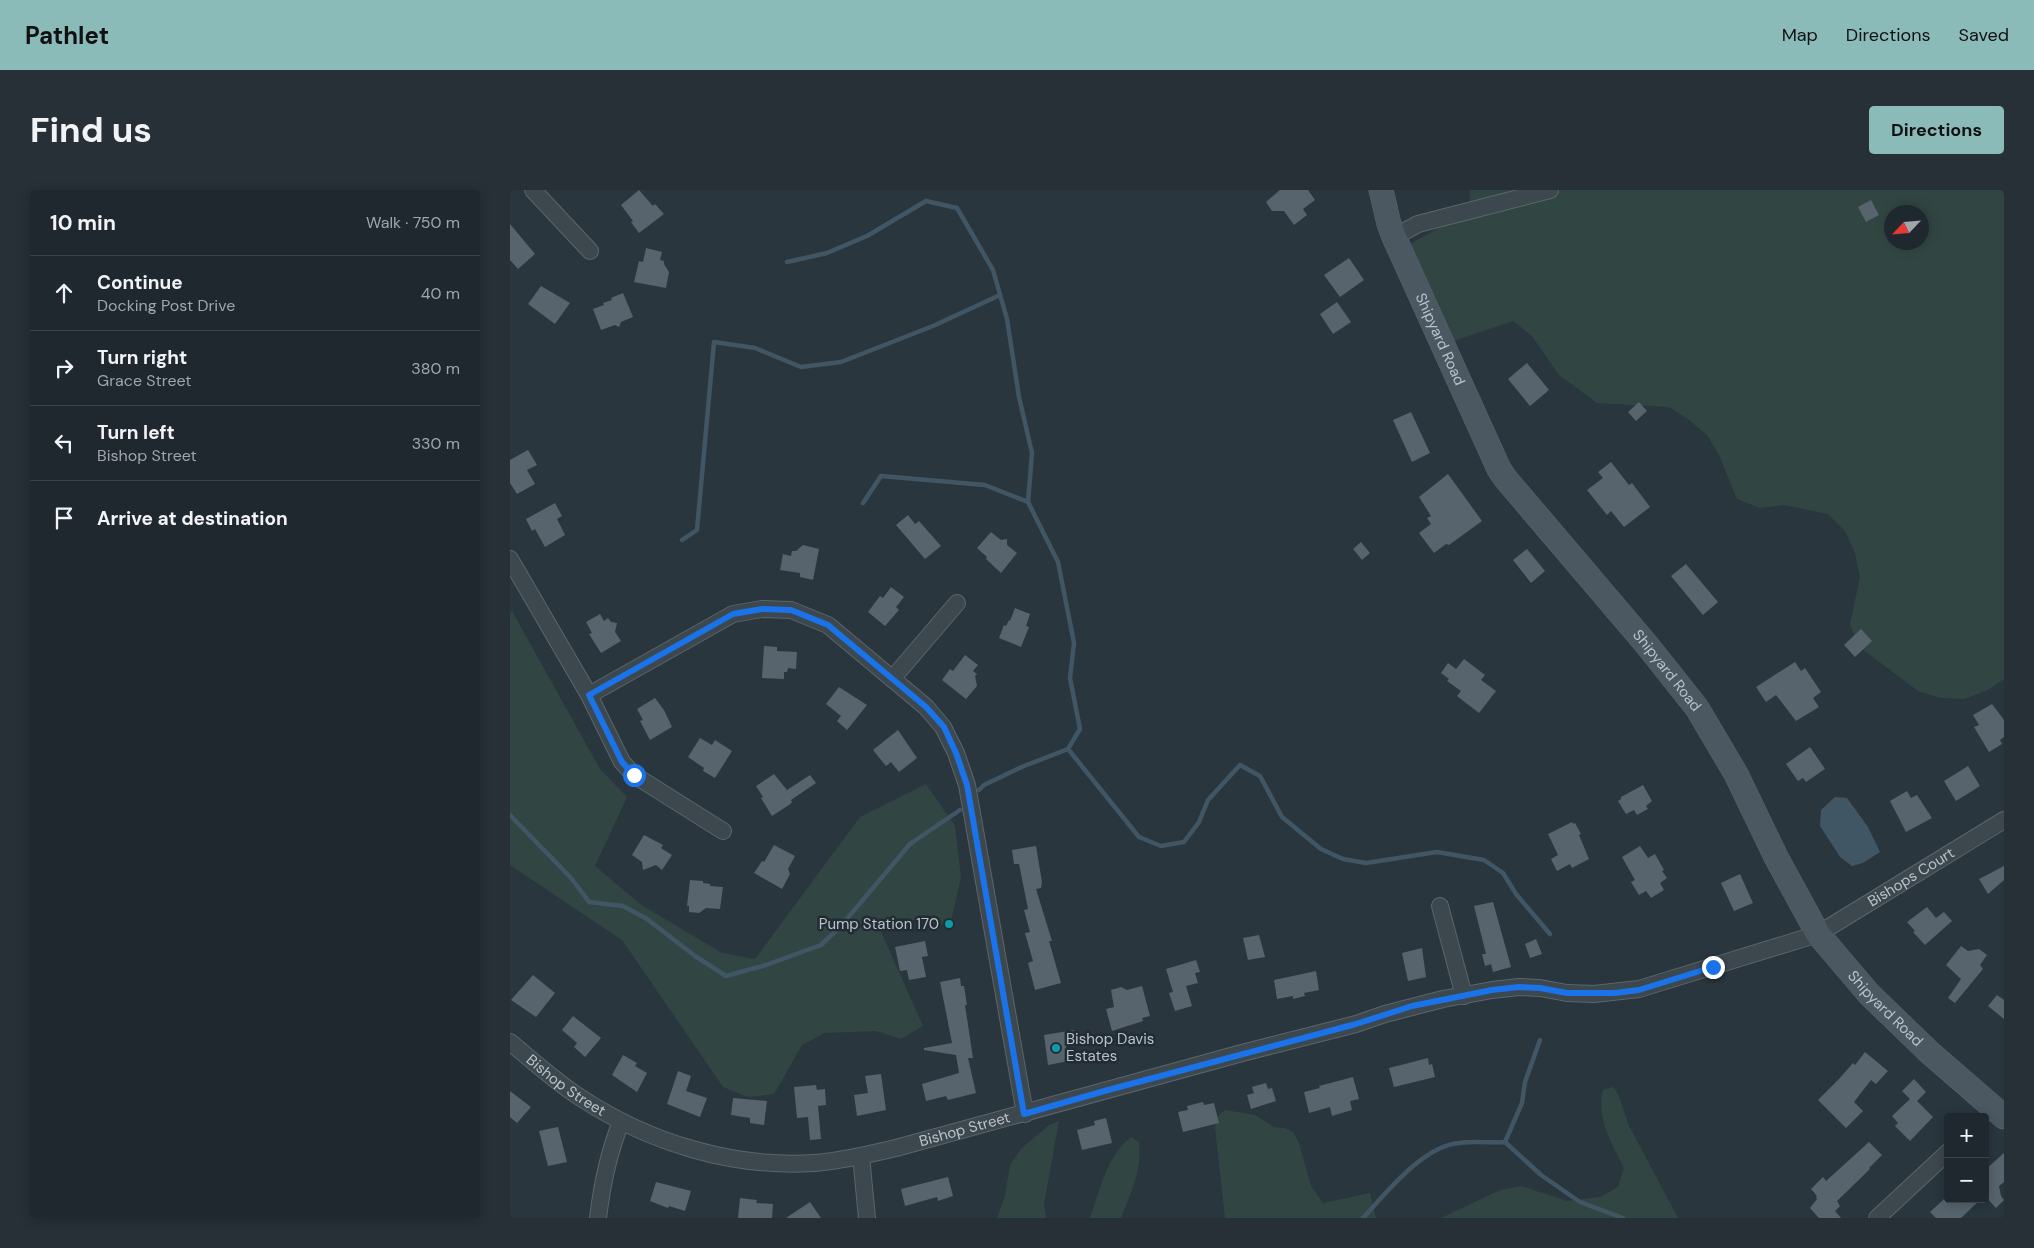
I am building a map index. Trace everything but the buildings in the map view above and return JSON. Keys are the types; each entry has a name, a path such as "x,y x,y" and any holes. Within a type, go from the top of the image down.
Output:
{"street":[{"path":"533,190 590,251"},
{"name":"Shipyard Road","path":"1381,190 1394,237 1499,469 1647,645 1697,708 1736,774 1776,857 1818,934 1869,994 1993,1114"},
{"path":"1394,237 1418,224 1550,190"},
{"path":"510,559 589,695 622,762 634,775 723,830"},
{"path":"892,678 957,603"},
{"path":"589,695 733,614 762,609 791,610 828,625 926,707 944,727 956,753 967,785 1024,1114"},
{"name":"Bishops Court","path":"1818,934 2004,820"},
{"path":"1440,906 1464,996"},
{"name":"Bishop Street","path":"510,1042 581,1098 621,1122 650,1136 686,1148 744,1160 815,1163 861,1156 1024,1114 1136,1082 1356,1024 1385,1014 1492,990 1519,987 1540,988 1567,993 1594,994 1639,990 1818,934"},
{"path":"598,1218 604,1173 610,1149 621,1122"},
{"path":"861,1156 868,1218"},
{"path":"1877,1218 1944,1156"}],"green space":[{"path":"1470,190 2004,190 2004,679 1988,690 1964,699 1941,698 1918,691 1858,646 1850,624 1860,577 1855,553 1845,531 1828,514 1784,505 1760,508 1737,499 1719,455 1707,435 1689,420 1669,407 1597,403 1559,375 1532,336 1513,321 1451,342 1408,245 1470,211"},
{"path":"512,611 600,769 627,797 595,866 640,904 722,953 755,959 860,817 926,784 955,826 961,877 950,926 901,918 881,932 923,1026 901,1039 876,1031 825,1033 802,1045 774,1094 748,1097 723,1087 622,940 510,865 510,612"},
{"path":"1613,1087 1619,1096 1629,1126 1678,1218 1441,1218 1500,1190 1521,1186 1567,1201 1600,1197 1618,1187 1624,1168 1606,1131 1601,1101 1603,1090"},
{"path":"1225,1110 1255,1115 1274,1127 1284,1128 1293,1132 1299,1143 1311,1186 1323,1203 1370,1193 1376,1218 1225,1218 1215,1127 1217,1117"},
{"path":"1059,1121 1044,1204 1046,1218 997,1218 1005,1195 1010,1165 1021,1149 1049,1125"},
{"path":"1131,1137 1139,1142 1139,1162 1132,1191 1121,1218 1090,1218 1101,1185 1115,1154"}],"water":[{"path":"1835,797 1847,798 1868,827 1880,852 1863,863 1852,866 1840,857 1820,826 1821,810"}],"waterway":[{"path":"787,262 827,253 867,236 926,201 957,208 993,270 1007,319 1019,397 1032,453 1028,502 1058,562 1074,643 1070,678 1080,729 1068,749 1024,766 984,785 979,790"},
{"path":"682,540 697,530 714,342 755,348 801,367 841,362 933,326 1000,295"},
{"path":"863,503 881,476 985,485 1028,502"},
{"path":"1068,749 1139,837 1161,846 1184,842 1199,822 1208,800 1240,765 1260,776 1282,817 1321,849 1343,859 1366,863 1437,852 1484,860 1503,873 1516,894 1550,934"},
{"path":"510,815 572,879 589,902 623,906 647,919 695,956 726,976 766,965 821,945 840,927 910,844 960,810"},
{"path":"1505,1142 1522,1103 1525,1082 1540,1040"},
{"path":"1363,1218 1394,1184 1419,1161 1445,1146 1470,1142 1505,1142 1541,1175 1580,1202 1623,1218"}],"place":[{"name":"Pump Station 170","path":"949,924"},
{"name":"Bishop Davis Estates","path":"1056,1048"}],"route":[{"path":"634,775 622,762 589,695 733,614 762,609 791,610 828,625 926,707 944,727 956,753 967,785 1024,1114 1242,1053 1356,1024 1412,1006 1492,990 1519,987 1540,988 1567,993 1594,994 1639,990 1713,967"}]}
